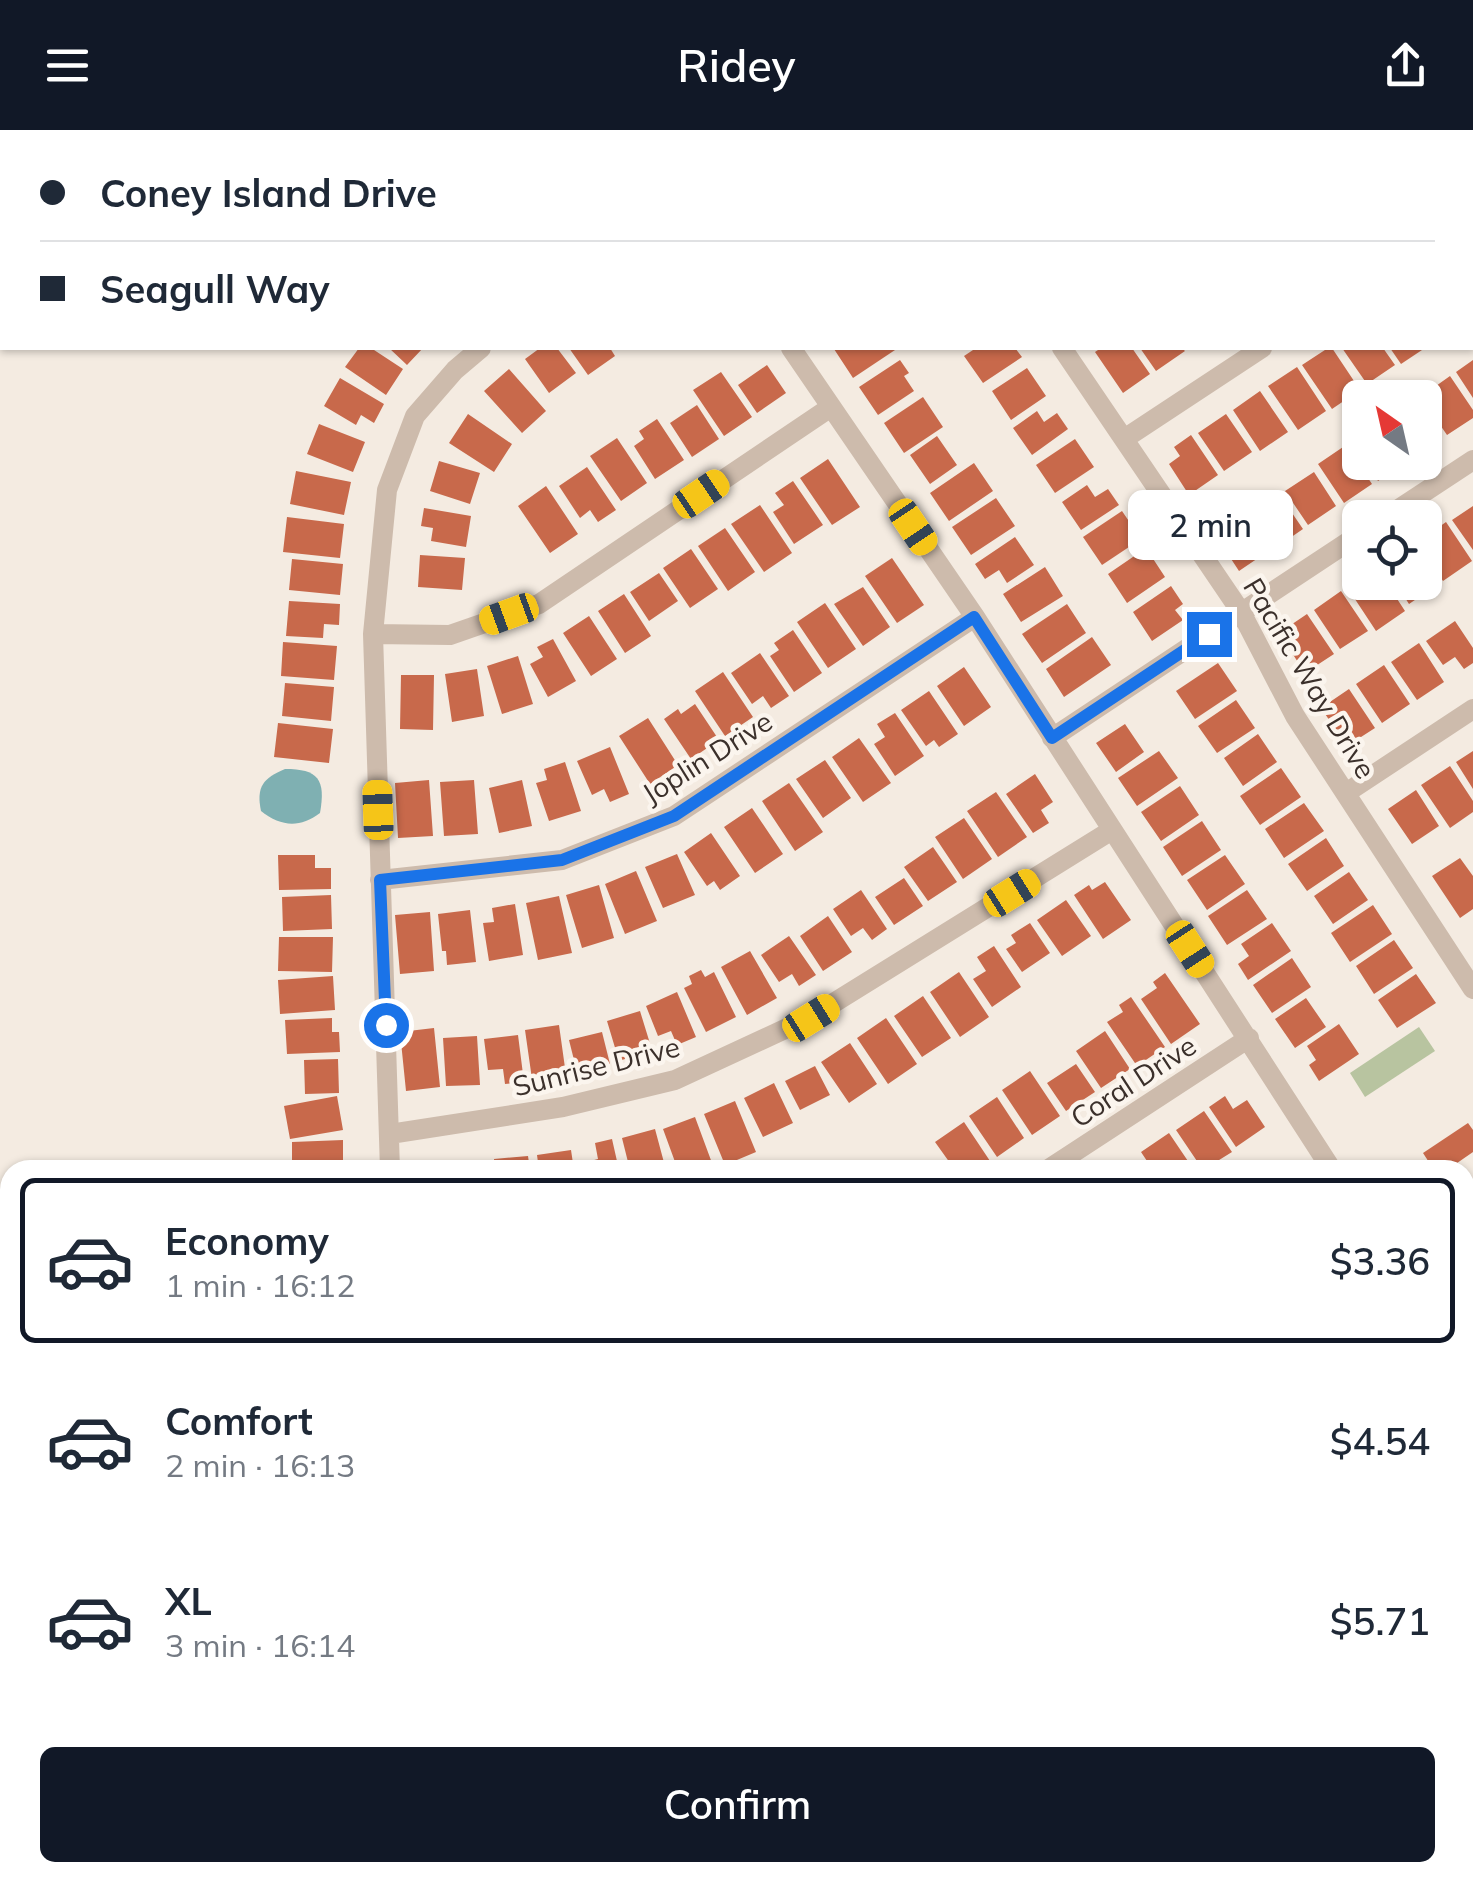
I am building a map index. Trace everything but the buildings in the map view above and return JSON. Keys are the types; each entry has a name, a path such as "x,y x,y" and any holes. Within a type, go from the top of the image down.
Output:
{"street":[{"path":"390,1160 374,634 387,490 415,416 455,370 479,350"},
{"path":"792,350 974,617 1326,1160"},
{"name":"Pacific Way Drive","path":"1063,350 1240,612 1295,716 1465,958 1473,989"},
{"path":"1124,439 1259,350"},
{"path":"374,634 450,635 538,604 831,407"},
{"path":"1412,500 1473,460"},
{"path":"1052,738 1342,546"},
{"name":"Joplin Drive","path":"380,880 562,860 674,816 974,617"},
{"path":"1346,793 1473,709"},
{"name":"Sunrise Drive","path":"390,1134 563,1107 675,1080 811,1018 1112,830"},
{"name":"Coral Drive","path":"1062,1160 1248,1038"}],"green space":[{"path":"1419,1027 1435,1051 1365,1097 1350,1073"}],"water":[{"path":"285,769 305,771 317,778 322,792 320,813 290,824 261,811 263,784"}],"route":[{"path":"386,1025 380,880 562,860 674,816 974,617 1052,738 1209,634"}]}
